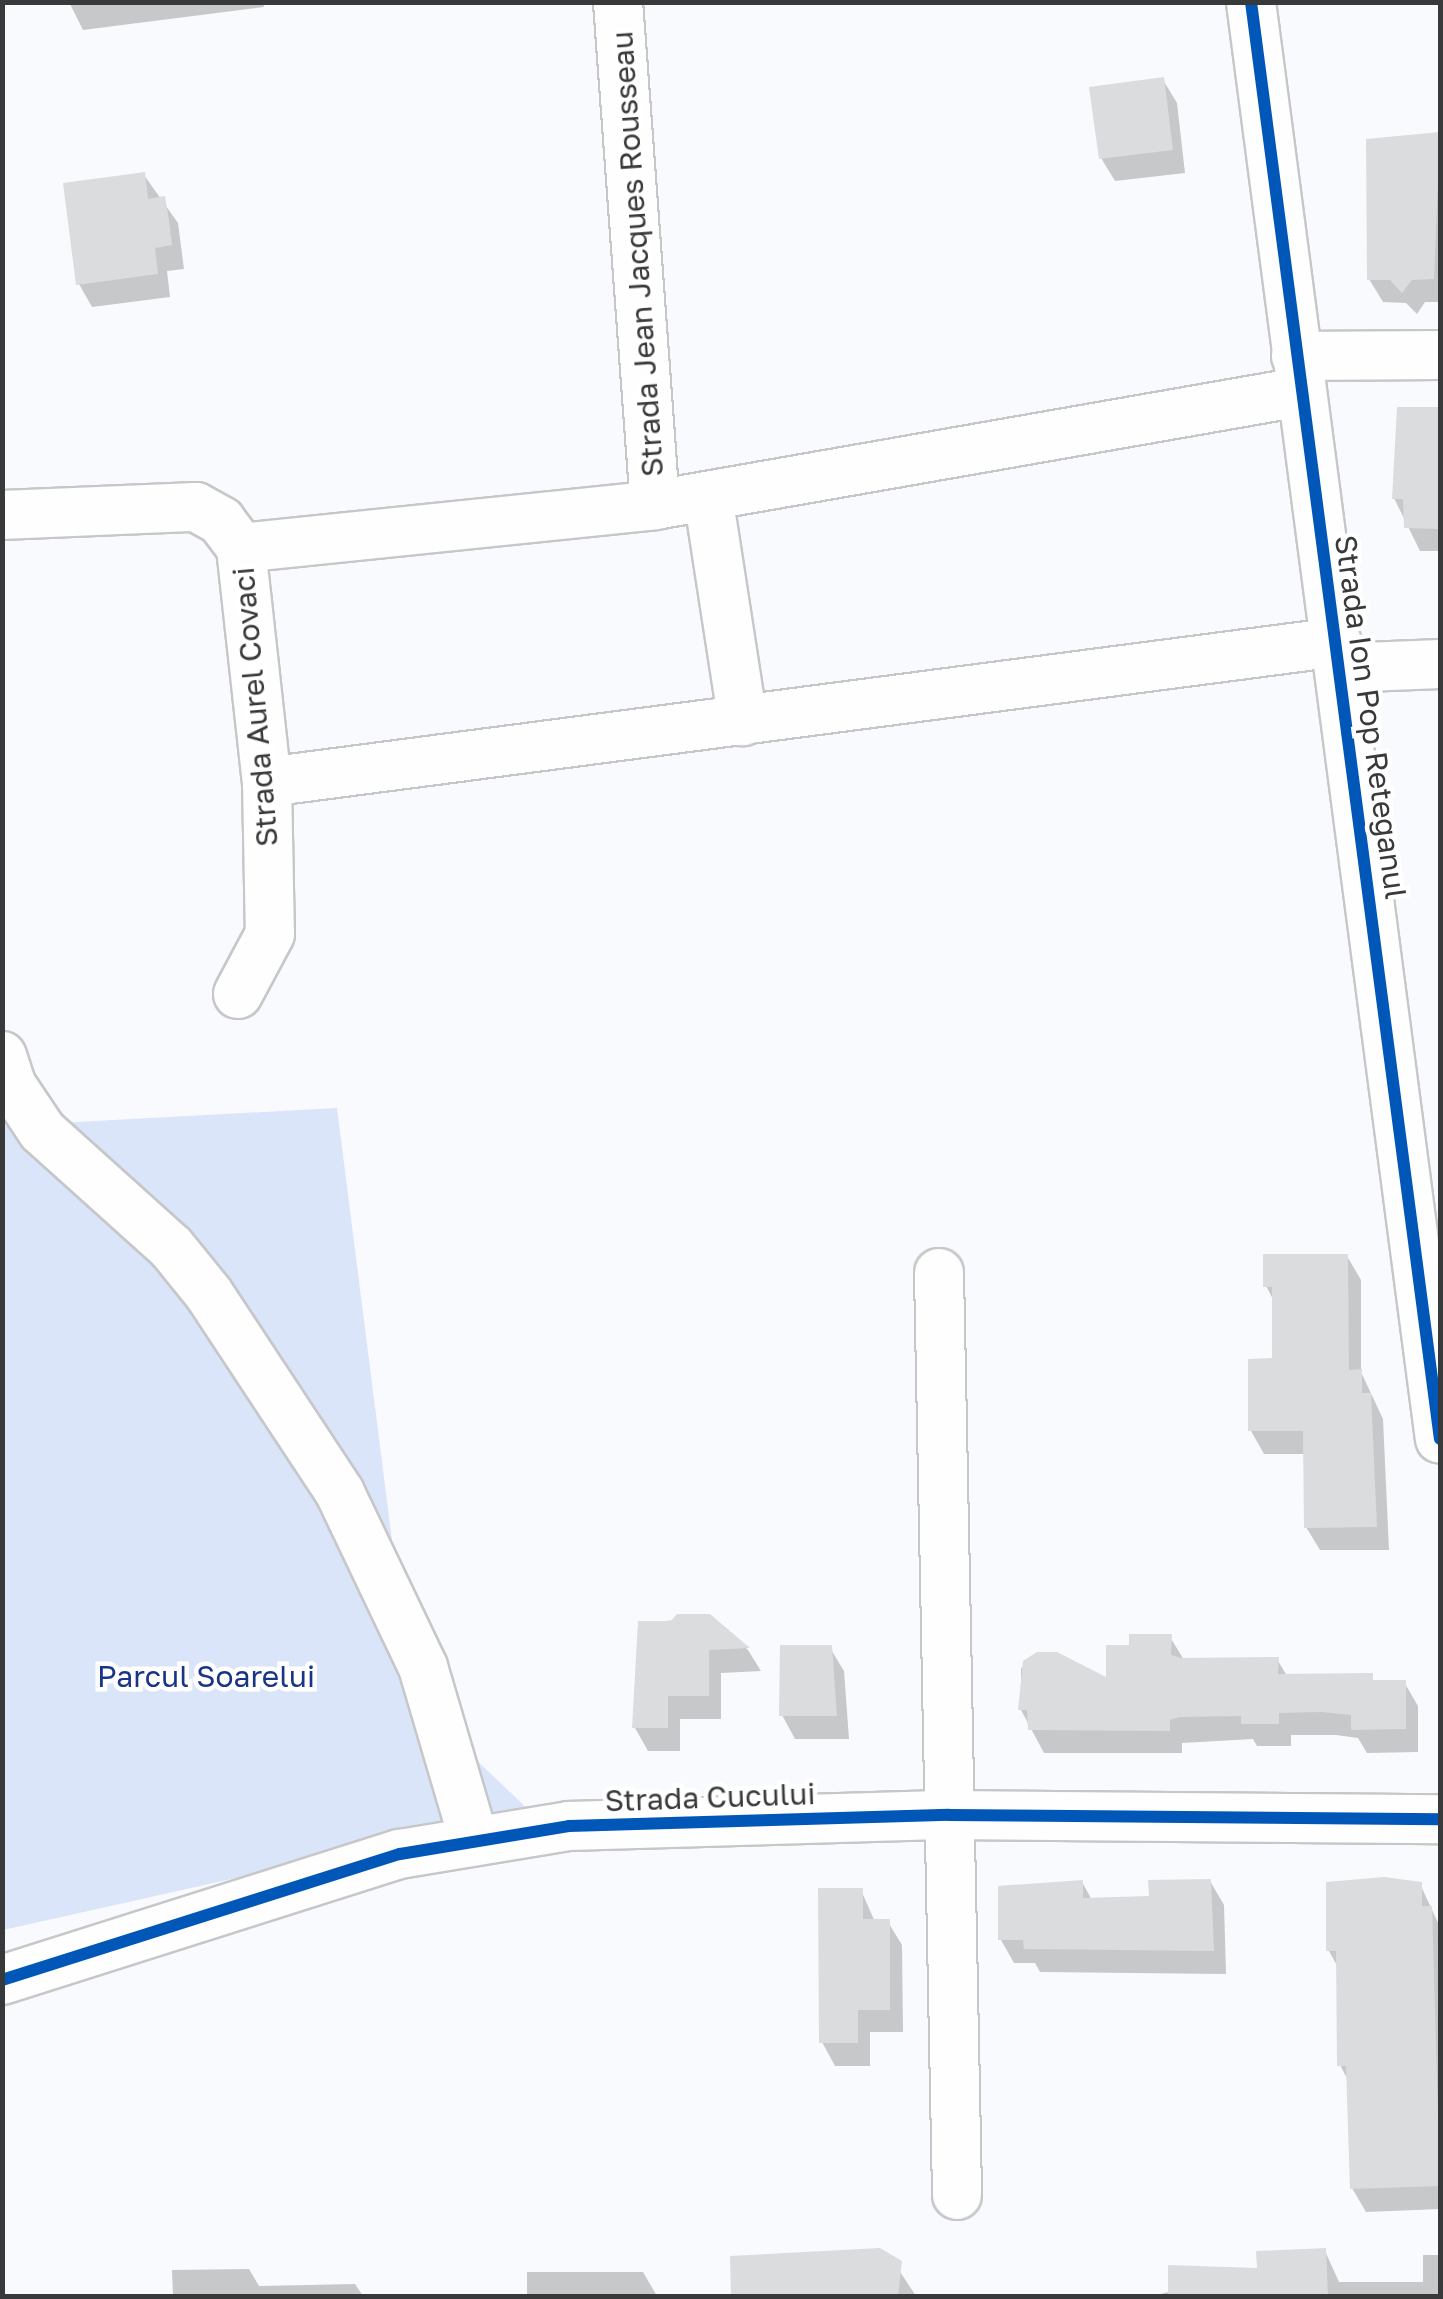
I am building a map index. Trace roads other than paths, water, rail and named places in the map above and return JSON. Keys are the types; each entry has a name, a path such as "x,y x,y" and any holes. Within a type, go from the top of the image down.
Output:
{"street":[{"name":"Strada Jean Jacques Rousseau","path":"618,2 655,505"},
{"name":"Strada Ion Pop Reteganul","path":"1251,2 1440,1438"},
{"path":"240,548 655,505 1298,374 1440,355"},
{"path":"708,496 744,721"},
{"name":"Strada Aurel Covaci","path":"2,515 196,507 221,521 240,548 267,782 270,934 238,994"},
{"path":"267,782 744,721 1339,655 1440,664"},
{"path":"2,1056 12,1086 42,1132 171,1247 209,1294 340,1493 422,1667 473,1837"},
{"path":"939,1273 957,2195"},
{"name":"Strada Cucului","path":"2,1980 473,1837 568,1826 948,1816 1440,1819"}],"park label":[{"name":"Parcul Soarelui","path":"206,1676"}]}
